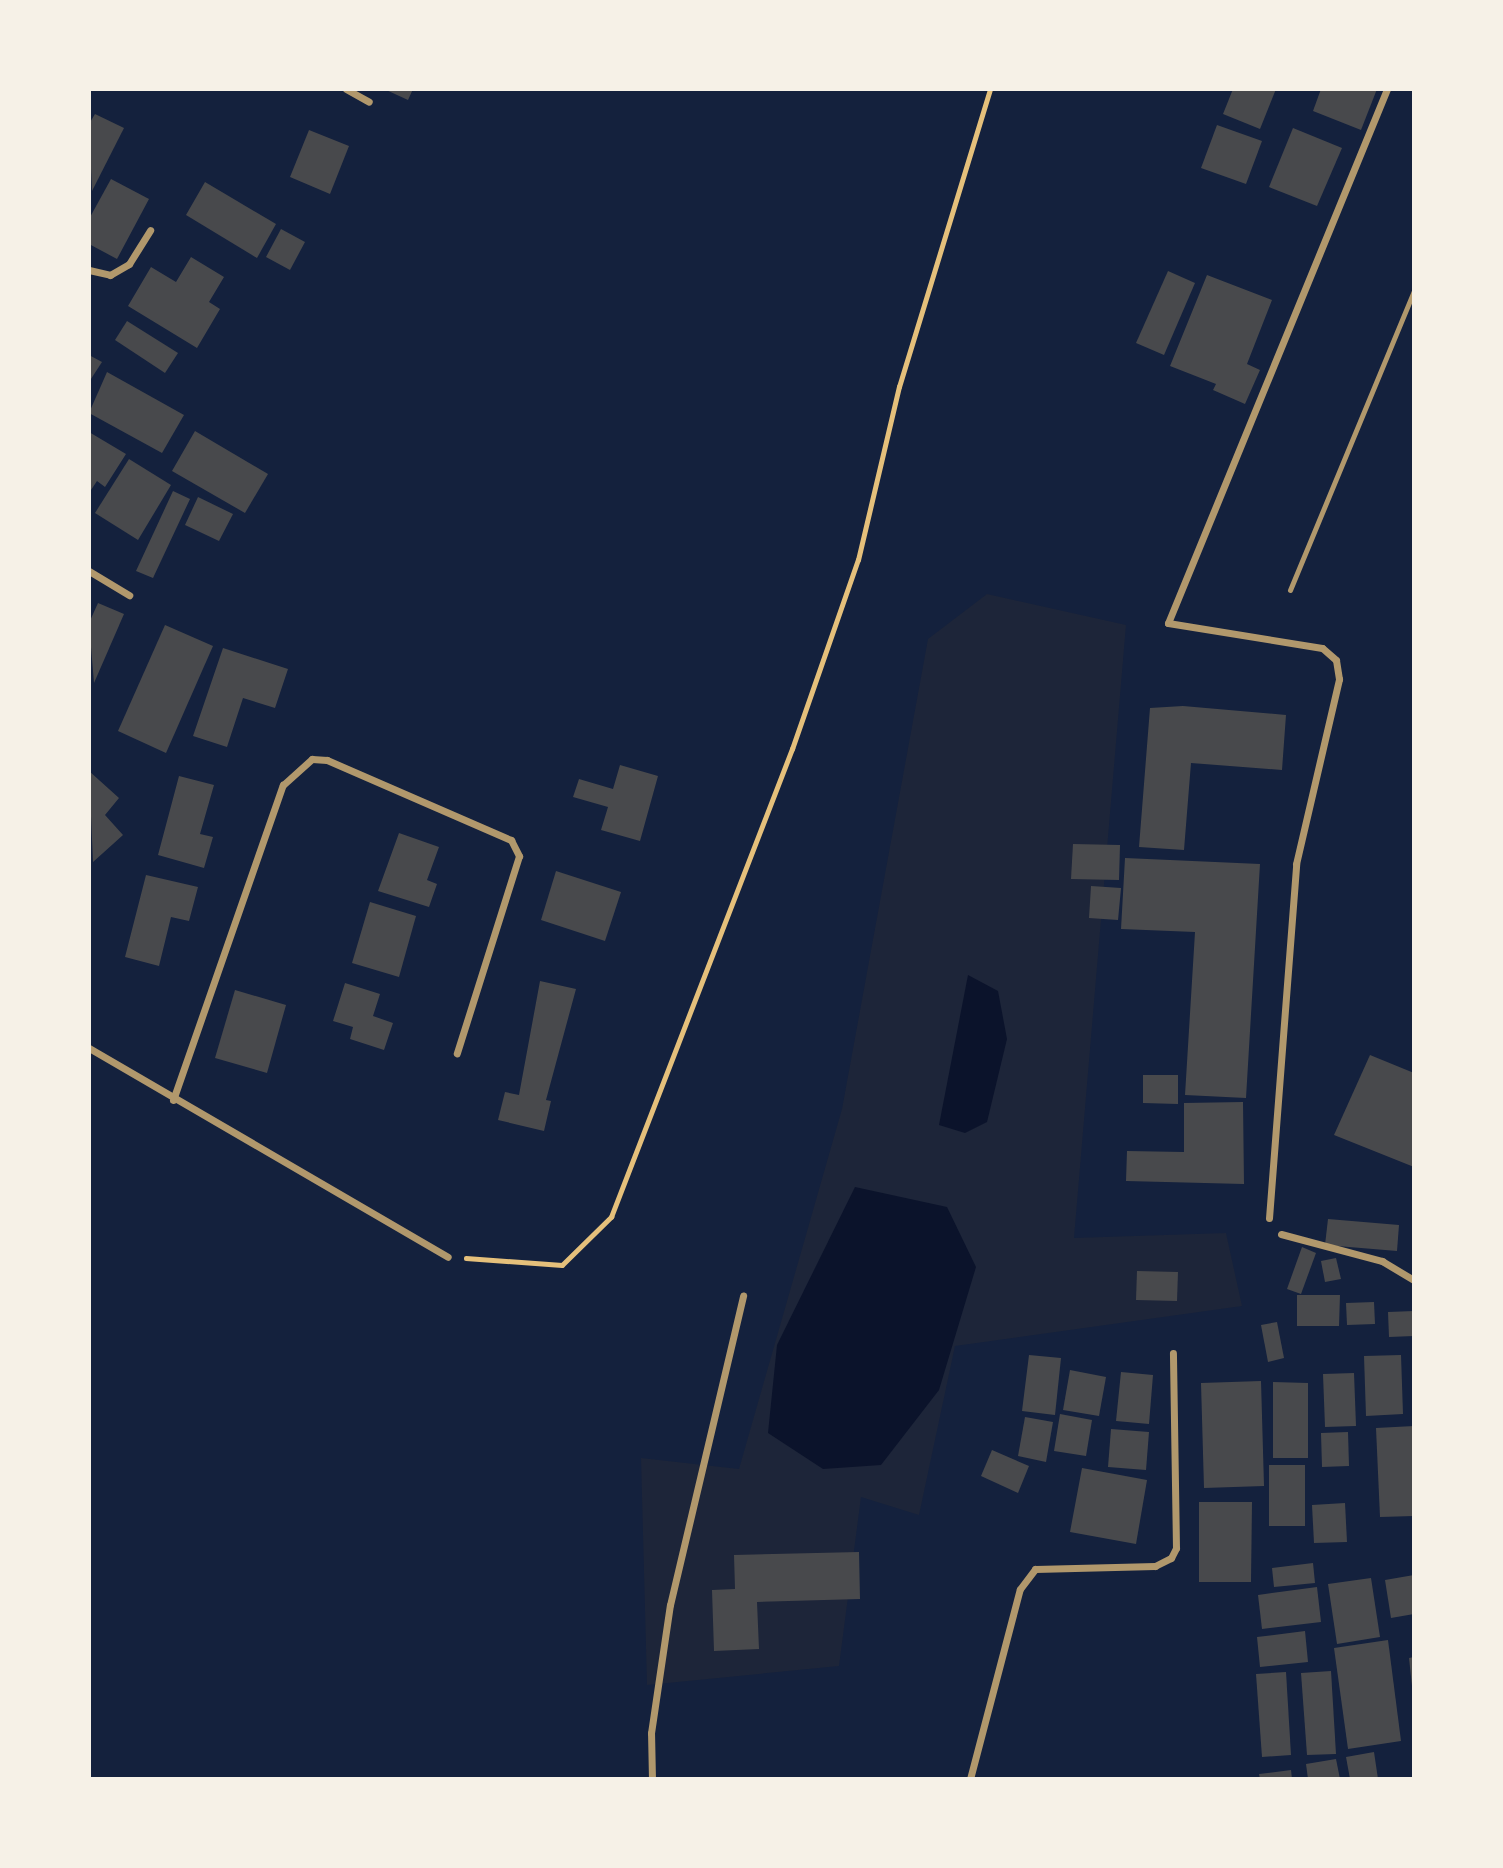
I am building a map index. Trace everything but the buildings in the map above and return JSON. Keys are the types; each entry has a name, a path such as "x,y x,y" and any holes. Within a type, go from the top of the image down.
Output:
{"street":[{"path":"346,89 369,102"},
{"path":"1269,1218 1296,864 1339,678 1336,660 1322,648 1168,623 1387,89"},
{"path":"89,270 110,275 129,264 150,230"},
{"path":"89,571 129,595"},
{"path":"173,1100 283,785 312,759 327,760 511,840 519,856 457,1053"},
{"path":"89,1048 173,1100 448,1257"},
{"path":"1281,1234 1382,1261 1414,1280"},
{"path":"652,1779 651,1733 670,1605 743,1296"},
{"path":"970,1779 1020,1589 1035,1569 1155,1566 1176,1548 1173,1353"}],"lane":[{"path":"1290,590 1414,290"}],"path":[{"path":"448,1257 562,1265 611,1217 792,750 858,560 899,387 990,89"}],"shaded area":[{"path":"987,594 1126,625 1074,1238 1226,1233 1242,1306 955,1346 919,1515 861,1497 839,1666 647,1685 641,1458 739,1469 842,1109 928,639"},
{"path":"968,975 998,991 1007,1039 987,1122 965,1133 939,1125"},
{"path":"855,1187 947,1207 976,1267 939,1390 881,1465 823,1469 768,1433 777,1345"}]}
